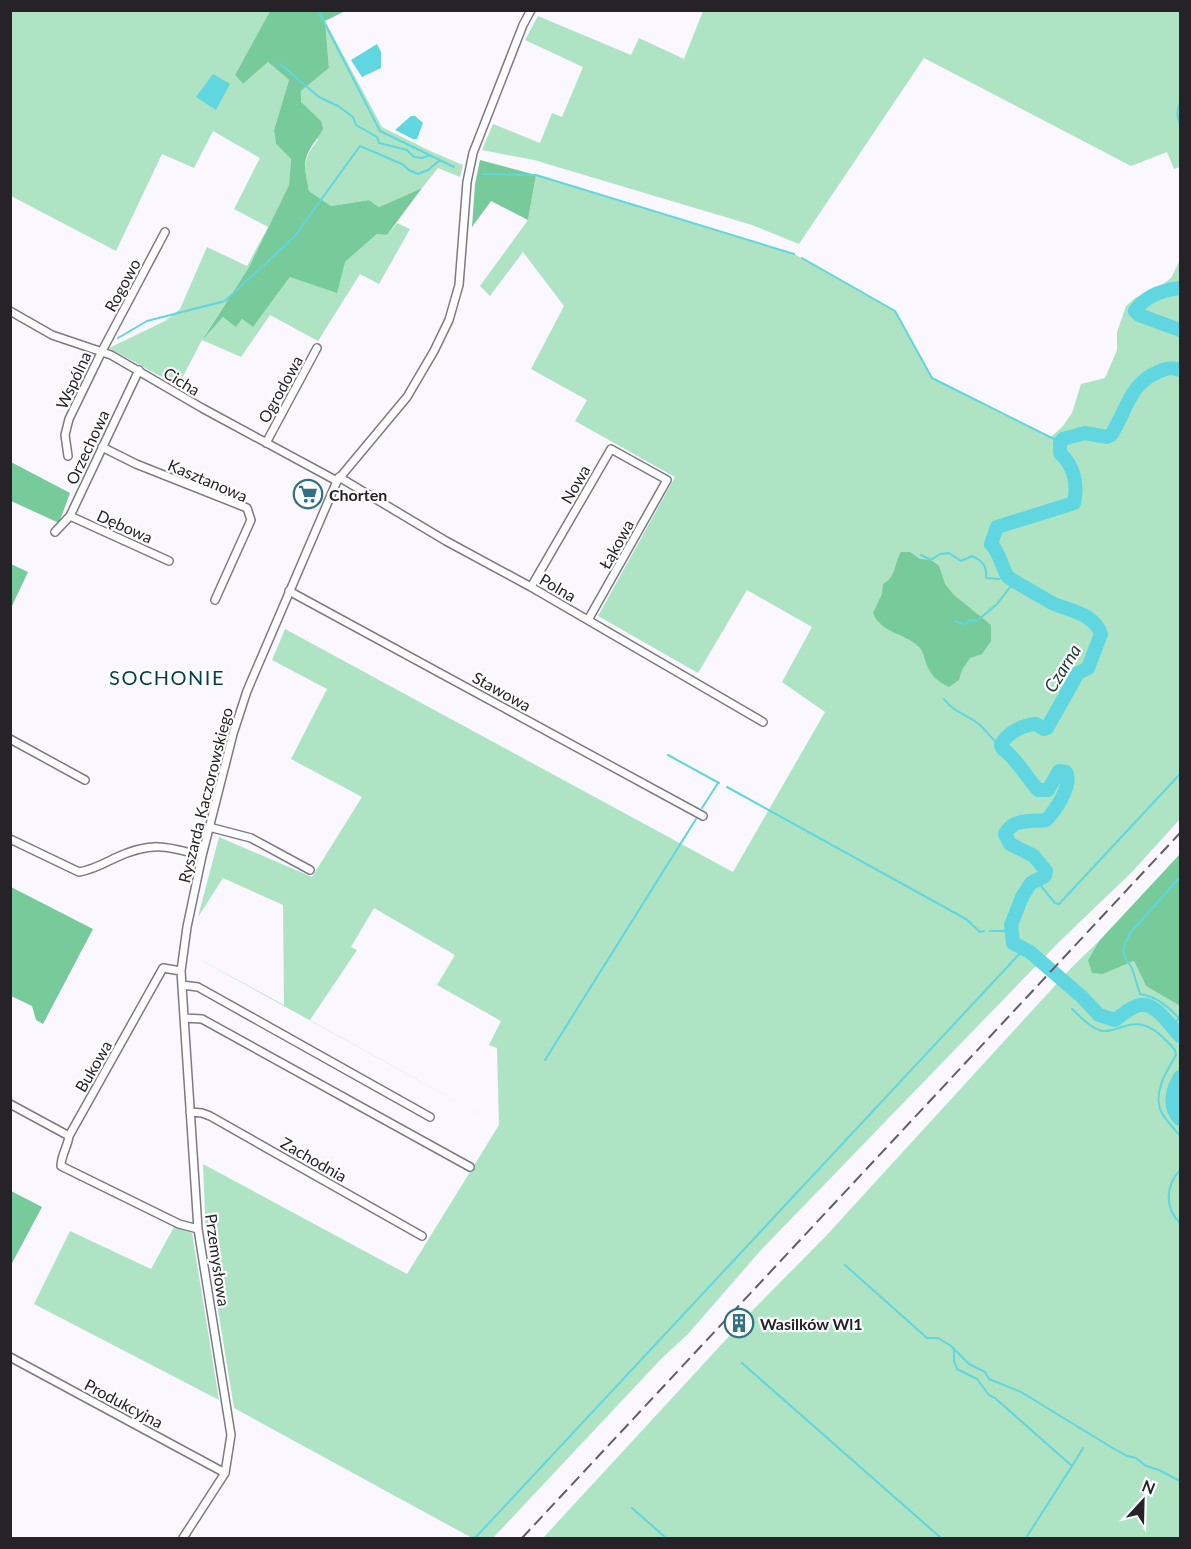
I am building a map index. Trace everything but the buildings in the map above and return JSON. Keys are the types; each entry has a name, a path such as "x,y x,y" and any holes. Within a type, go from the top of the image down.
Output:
{"street":[{"name":"Ryszarda Kaczorowskiego","path":"181,970 187,927 202,856 244,699 338,479 407,398 449,320 459,285 466,182 473,153 531,10"},
{"name":"Rogowo","path":"102,351 165,232"},
{"name":"Cicha","path":"10,311 52,335 102,351 266,443 338,479"},
{"name":"Ogrodowa","path":"266,443 318,348"},
{"name":"Wspólna","path":"68,456 65,435 69,419 102,351"},
{"name":"Orzechowa","path":"55,532 70,516 139,370"},
{"name":"Kasztanowa","path":"102,447 136,464 248,508 251,520 215,600"},
{"name":"Nowa","path":"531,587 611,449 666,480"},
{"name":"Polna","path":"338,479 531,587 763,722"},
{"name":"Łąkowa","path":"588,620 666,480"},
{"name":"Dębowa","path":"70,516 169,561"},
{"name":"Stawowa","path":"289,591 703,816"},
{"path":"10,740 85,780"},
{"path":"209,827 251,838 310,870"},
{"path":"10,839 79,872 88,871 144,847 175,848 202,856"},
{"name":"Bukowa","path":"69,1136 163,968 181,970"},
{"name":"Przemysłowa","path":"181,970 198,1229 231,1435 225,1473 218,1488 183,1539"},
{"path":"182,985 198,987 430,1117"},
{"path":"184,1018 202,1019 470,1167"},
{"path":"10,1104 69,1136 61,1166 179,1224 198,1229"},
{"name":"Zachodnia","path":"190,1112 210,1116 422,1236"},
{"name":"Produkcyjna","path":"10,1357 225,1473"}],"green space":[{"path":"10,11 270,11 235,75 243,84 268,62 289,80 274,130 276,144 291,159 289,185 249,267 204,336 223,317 236,326 242,319 253,327 290,277 345,262 377,234 387,235 397,223 410,229 379,284 360,274 318,341 270,315 241,357 202,340 178,386 109,348 165,321 180,309 207,247 247,266 268,227 234,209 260,158 213,131 194,168 162,154 116,251 11,196"},
{"path":"270,11 345,11 325,21 329,68 301,91 301,102 321,121 323,129 306,157 309,191 331,206 369,200 379,207 422,188 387,235 377,234 345,262 337,293 290,277 253,327 242,319 236,327 223,317 202,340 249,267 289,185 291,159 276,144 274,130 289,80 268,62 243,84 235,75"},
{"path":"703,11 1180,11 1180,167 1174,169 1167,152 1131,166 924,58 799,244 752,225 534,160 482,150 493,124 540,143 552,113 562,117 583,67 525,40 538,16 631,55 639,38 684,59"},
{"path":"325,21 382,127 463,165 460,177 438,168 422,188 379,207 369,200 331,206 309,191 306,176 307,158 318,140 301,102 301,91 329,68"},
{"path":"480,160 536,175 528,220 491,201 472,227 475,184"},
{"path":"536,175 794,254 895,311 932,378 1051,437 1072,413 1081,384 1105,378 1117,350 1117,332 1126,306 1135,298 1155,290 1171,278 1180,260 1180,819 1132,872 1060,941 761,1250 688,1334 662,1358 493,1538 472,1538 234,1408 206,1236 203,1164 407,1274 499,1125 190,954 284,1005 283,905 223,878 198,917 219,837 312,877 362,797 291,759 327,689 272,660 285,629 733,872 825,712 782,682 812,627 747,590 698,673 598,616 675,477 575,421 587,400 531,369 564,306 523,252 490,296 480,286 528,220","holes":["374,908 455,955 437,985 501,1021 489,1045 497,1048 499,1125 310,1020 357,950 351,947"]},
{"path":"11,462 70,493 59,523 11,501"},
{"path":"901,552 910,552 920,559 931,560 939,566 945,584 954,595 991,625 991,641 982,654 970,658 959,680 949,687 932,675 920,648 881,625 873,613 882,594 883,584 891,578"},
{"path":"11,564 28,572 11,608"},
{"path":"1180,854 1180,1006 1146,986 1134,961 1103,974 1092,973 1088,960 1099,941"},
{"path":"11,887 93,929 43,1024 36,1020 32,1006 11,996"},
{"path":"1099,941 1088,960 1103,974 1134,961 1146,986 1180,1006 1180,1538 543,1538 732,1333 738,1335 749,1322 747,1316 825,1237 1071,968"},
{"path":"11,1191 42,1207 11,1265"},
{"path":"174,1227 192,1233 219,1400 34,1304 70,1231 151,1269"}],"water":[{"path":"377,44 381,52 381,68 362,77 351,60"},
{"path":"213,74 230,84 216,110 196,97"},
{"path":"411,116 415,116 423,123 417,139 395,130"}],"waterway":[{"path":"318,10 380,131 454,167"},
{"path":"280,64 319,97 338,106 353,117 356,125 377,137 379,143 407,150 414,157 422,158 430,155"},
{"path":"1180,103 1177,114 1180,125"},
{"path":"118,338 147,321 225,301 294,237 360,146 402,164 418,174 428,170 440,160"},
{"path":"483,174 536,175 794,254"},
{"path":"802,258 895,311 932,378 1060,442"},
{"name":"Czarna","path":"1180,288 1155,295 1144,301 1135,311 1139,315 1180,330"},
{"name":"Czarna","path":"1180,370 1172,368 1164,370 1141,383 1111,435 1107,437 1085,433 1063,439 1060,442 1060,453 1069,464 1074,476 1074,503 997,527 991,544 1008,577 1052,603 1087,617 1098,627 1101,634 1088,668 1078,673 1047,728 1044,729 1036,724 1025,726 1011,733 1001,745 1038,790 1048,790 1059,771 1066,772 1068,777 1062,798 1046,820 1018,823 1008,829 1005,834 1010,844 1034,856 1046,871 1045,876 1031,883 1022,897 1011,925 1013,943 1030,952 1082,997 1099,1015 1115,1020 1134,1007 1146,1005 1157,1011 1180,1036"},
{"path":"921,555 931,560 940,554 949,553 961,561 972,556 984,564 986,578 999,579 1007,574"},
{"path":"954,621 964,624 971,620 977,621 997,604 1015,581"},
{"path":"944,699 952,707 980,725 1001,745"},
{"path":"668,755 719,783"},
{"path":"1036,880 1055,903 1059,904 1180,774"},
{"path":"702,808 718,783"},
{"path":"727,787 966,919 980,932 984,931"},
{"path":"545,1060 696,819"},
{"path":"1180,877 1130,933 1123,949 1140,994 1157,1000 1180,1019"},
{"path":"990,931 1011,931"},
{"path":"475,1538 1024,949"},
{"path":"1072,1009 1090,1025 1102,1031 1133,1024 1147,1026 1175,1050 1176,1055 1160,1088 1159,1102 1164,1116 1180,1136"},
{"path":"1172,1028 1180,1016"},
{"name":"Czarna","path":"1180,1077 1172,1098 1174,1109 1180,1119"},
{"path":"1180,1170 1172,1182 1169,1196 1171,1210 1180,1223"},
{"path":"845,1265 927,1338 938,1338 951,1346 969,1364 985,1372 989,1379 1021,1392 1127,1456 1136,1458 1146,1466 1180,1481"},
{"path":"954,1349 957,1369 977,1379 989,1395 1072,1466 1026,1538"},
{"path":"742,1363 941,1538"},
{"path":"1072,1466 1083,1448"},
{"path":"632,1508 666,1538"}],"railway":[{"path":"522,1538 1180,833"}],"place":[{"name":"Chorten","path":"308,494"},
{"name":"Wasilków Wl1","path":"739,1323"}],"district":[{"name":"SOCHONIE","path":"167,677"}]}
